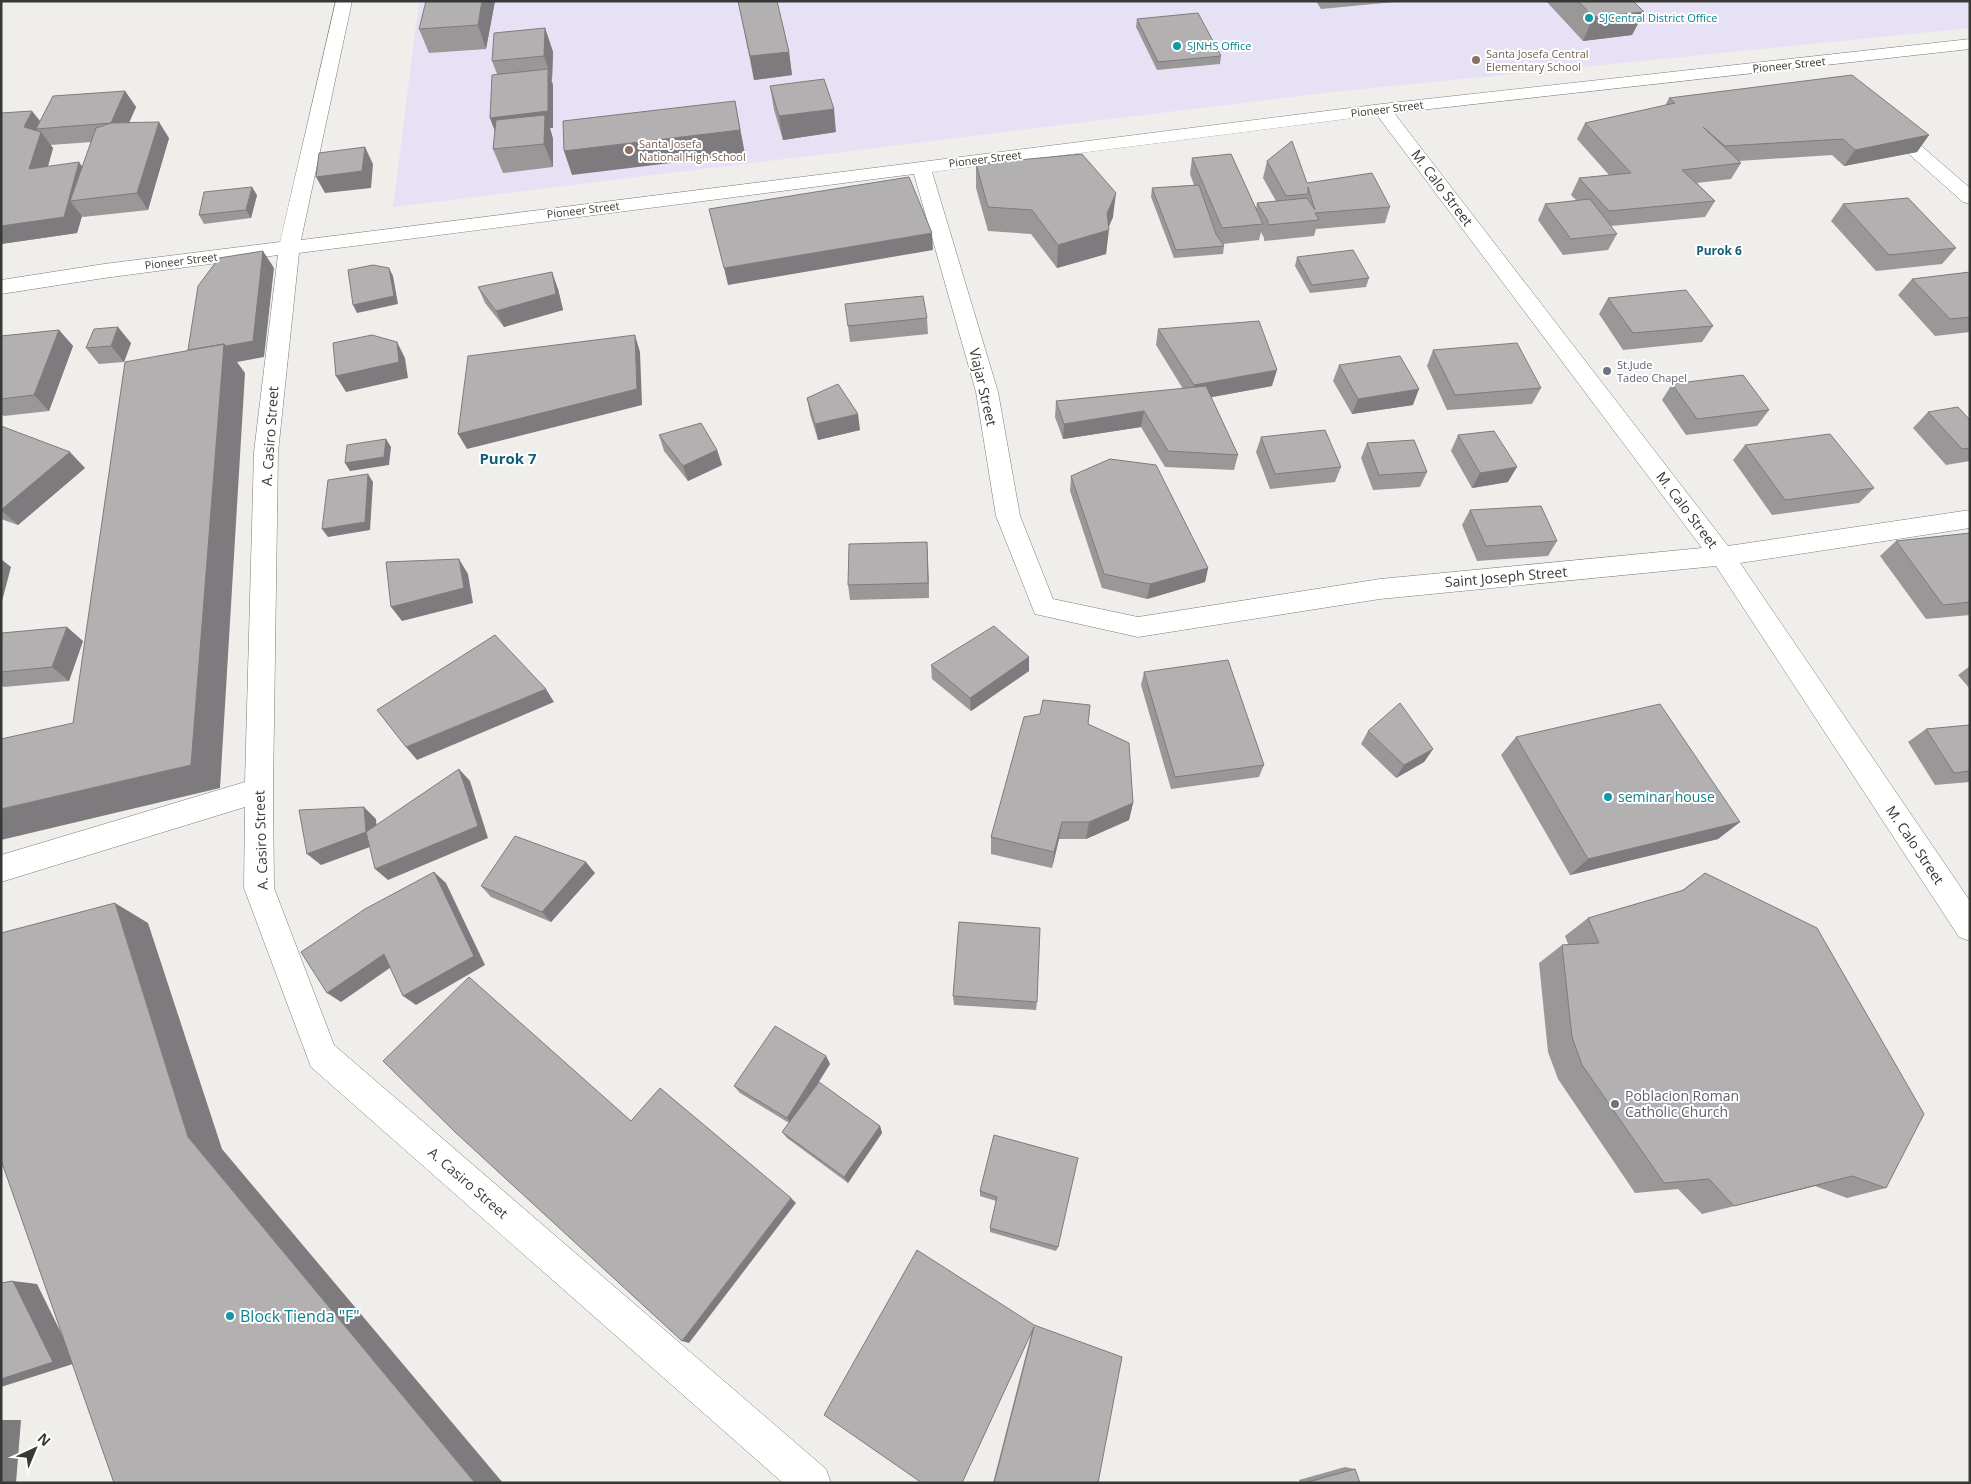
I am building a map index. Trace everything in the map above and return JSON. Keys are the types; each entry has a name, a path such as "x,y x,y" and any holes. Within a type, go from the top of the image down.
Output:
{"street":[{"name":"A. Casiro Street","path":"344,1 289,248 266,452 259,790 260,888 322,1056 812,1483"},
{"name":"Pioneer Street","path":"1,287 104,271 1382,109 1970,44"},
{"path":"1816,62 1830,75"},
{"name":"M. Calo Street","path":"1382,109 1722,556 1970,927"},
{"path":"1874,113 1970,198"},
{"name":"Viajar Street","path":"921,166 987,392 1008,516 1044,607"},
{"name":"Saint Joseph Street","path":"1044,607 1138,627 1380,589 1722,556 1970,519"},
{"path":"1,869 259,790"}],"shaded area":[{"name":"Santa Josefa National High School","path":"419,1 1970,1 1970,28 1324,93 393,207"}],"building":[{"path":"426,1 482,1 478,25 419,29"},
{"path":"738,1 777,1 789,52 750,56"},
{"path":"1578,1 1633,1 1644,12 1593,17"},
{"name":"SJNHS Office","path":"1198,13 1221,56 1158,62 1137,19"},
{"path":"545,28 544,56 492,61 494,33"},
{"path":"548,69 548,111 490,118 492,75"},
{"path":"1852,75 1929,135 1855,150 1843,139 1725,146 1703,127 1741,163 1682,170 1715,201 1609,211 1579,178 1631,173 1585,123 1675,103 1669,98"},
{"path":"824,79 834,109 779,116 770,86"},
{"path":"125,91 111,123 36,129 53,96"},
{"path":"735,101 740,130 564,151 563,121"},
{"path":"32,111 24,127 41,132 29,169 79,162 64,217 1,226 1,113"},
{"path":"545,115 544,144 493,149 496,120"},
{"path":"159,122 137,193 70,201 96,128 111,123"},
{"path":"1292,141 1307,183 1372,173 1390,207 1315,213 1319,220 1268,225 1268,221 1257,203 1307,198 1315,210 1308,187 1308,194 1286,196 1267,161"},
{"path":"365,147 362,171 316,177 319,153"},
{"path":"1082,154 1116,193 1107,213 1109,230 1058,245 1032,210 988,207 976,164"},
{"path":"1231,154 1263,224 1222,228 1192,158"},
{"path":"909,177 932,233 724,268 709,209"},
{"path":"1199,185 1216,234 1224,246 1176,250 1152,188"},
{"path":"252,187 246,210 199,215 204,192"},
{"path":"1908,198 1956,248 1889,255 1843,204"},
{"path":"1590,199 1617,234 1571,239 1545,204"},
{"path":"1353,250 1369,278 1312,285 1297,257"},
{"path":"263,251 253,341 188,350 198,286 219,258"},
{"path":"373,265 389,268 394,296 353,305 348,270"},
{"path":"552,272 556,294 496,311 478,287"},
{"path":"1970,272 1970,317 1950,319 1912,279"},
{"path":"1686,290 1713,326 1633,333 1608,298"},
{"path":"923,296 927,318 848,326 845,304"},
{"path":"1259,321 1277,370 1194,385 1158,329"},
{"path":"118,327 111,346 86,348 94,329"},
{"path":"59,330 34,395 1,399 1,336"},
{"path":"372,335 397,342 399,362 336,376 333,343"},
{"path":"635,335 637,389 458,434 468,356"},
{"path":"1517,343 1541,388 1455,395 1433,350"},
{"path":"224,344 191,765 1,809 1,739 73,723 125,362"},
{"path":"1400,356 1419,389 1358,399 1339,365"},
{"path":"1743,375 1769,410 1697,419 1672,384"},
{"path":"838,384 858,414 815,424 807,398"},
{"path":"1206,386 1238,455 1168,451 1144,411 1064,424 1056,401"},
{"path":"1958,407 1970,420 1970,448 1962,449 1928,412"},
{"path":"701,423 717,450 683,466 659,435"},
{"path":"1,426 70,452 1,510"},
{"path":"1325,430 1341,467 1275,474 1261,437"},
{"path":"1494,431 1517,467 1480,473 1458,435"},
{"path":"1830,434 1874,488 1785,500 1745,445"},
{"path":"386,439 384,457 345,463 347,445"},
{"path":"1414,440 1427,472 1379,475 1367,443"},
{"path":"1110,459 1156,465 1208,568 1150,584 1104,574 1071,476"},
{"path":"368,474 365,522 322,529 328,480"},
{"path":"1541,506 1557,541 1486,546 1470,510"},
{"path":"1970,533 1970,602 1943,605 1896,541"},
{"path":"927,542 928,583 848,585 849,544"},
{"path":"459,559 464,588 391,607 386,562"},
{"path":"994,626 1029,657 970,698 931,665"},
{"path":"67,627 52,667 1,672 2,633"},
{"path":"495,635 546,689 406,747 377,710"},
{"path":"1228,660 1264,765 1175,777 1144,672"},
{"path":"1043,700 1090,705 1088,724 1129,743 1133,803 1089,822 1062,822 1054,852 991,837 1024,717 1040,714"},
{"path":"1400,703 1433,749 1404,765 1368,731"},
{"name":"seminar house","path":"1660,704 1740,822 1588,859 1516,737"},
{"path":"1970,725 1970,771 1954,773 1926,729"},
{"path":"459,769 478,826 375,869 366,832"},
{"path":"364,807 366,832 307,854 299,810"},
{"path":"515,836 586,862 542,912 481,886"},
{"path":"434,872 474,956 403,996 384,954 327,993 301,952 365,909"},
{"path":"1705,873 1817,928 1924,1114 1886,1188 1852,1176 1734,1206 1709,1179 1664,1183 1582,1065 1572,1037 1562,945 1599,943 1588,918 1684,890"},
{"name":"Block Tienda \"F\"","path":"115,903 188,1137 475,1483 114,1483 1,1160 1,933"},
{"path":"959,922 1040,928 1037,1002 953,996"},
{"path":"469,977 631,1121 660,1088 791,1198 682,1341 455,1132 383,1061"},
{"path":"775,1026 826,1056 787,1118 734,1086"},
{"path":"819,1082 880,1126 844,1177 782,1132"},
{"path":"994,1135 1078,1158 1058,1247 990,1228 997,1197 980,1191"},
{"path":"917,1250 1034,1325 1122,1357 1098,1483 994,1483 1034,1327 962,1483 922,1483 824,1415"},
{"path":"13,1281 53,1362 1,1379 1,1283"},
{"path":"1355,1469 1360,1483 1308,1483 1308,1482"}],"place":[{"name":"SJCentral District Office","path":"1589,18"},
{"name":"SJNHS Office","path":"1177,46"},
{"name":"Santa Josefa Central Elementary School","path":"1476,60"},
{"name":"Santa Josefa National High School","path":"629,150"},
{"name":"St.Jude Tadeo Chapel","path":"1607,371"},
{"name":"seminar house","path":"1608,797"},
{"name":"Poblacion Roman Catholic Church","path":"1615,1104"},
{"name":"Block Tienda \"F\"","path":"230,1316"}],"district":[{"name":"Purok 6","path":"1719,251"},
{"name":"Purok 7","path":"508,459"}]}
